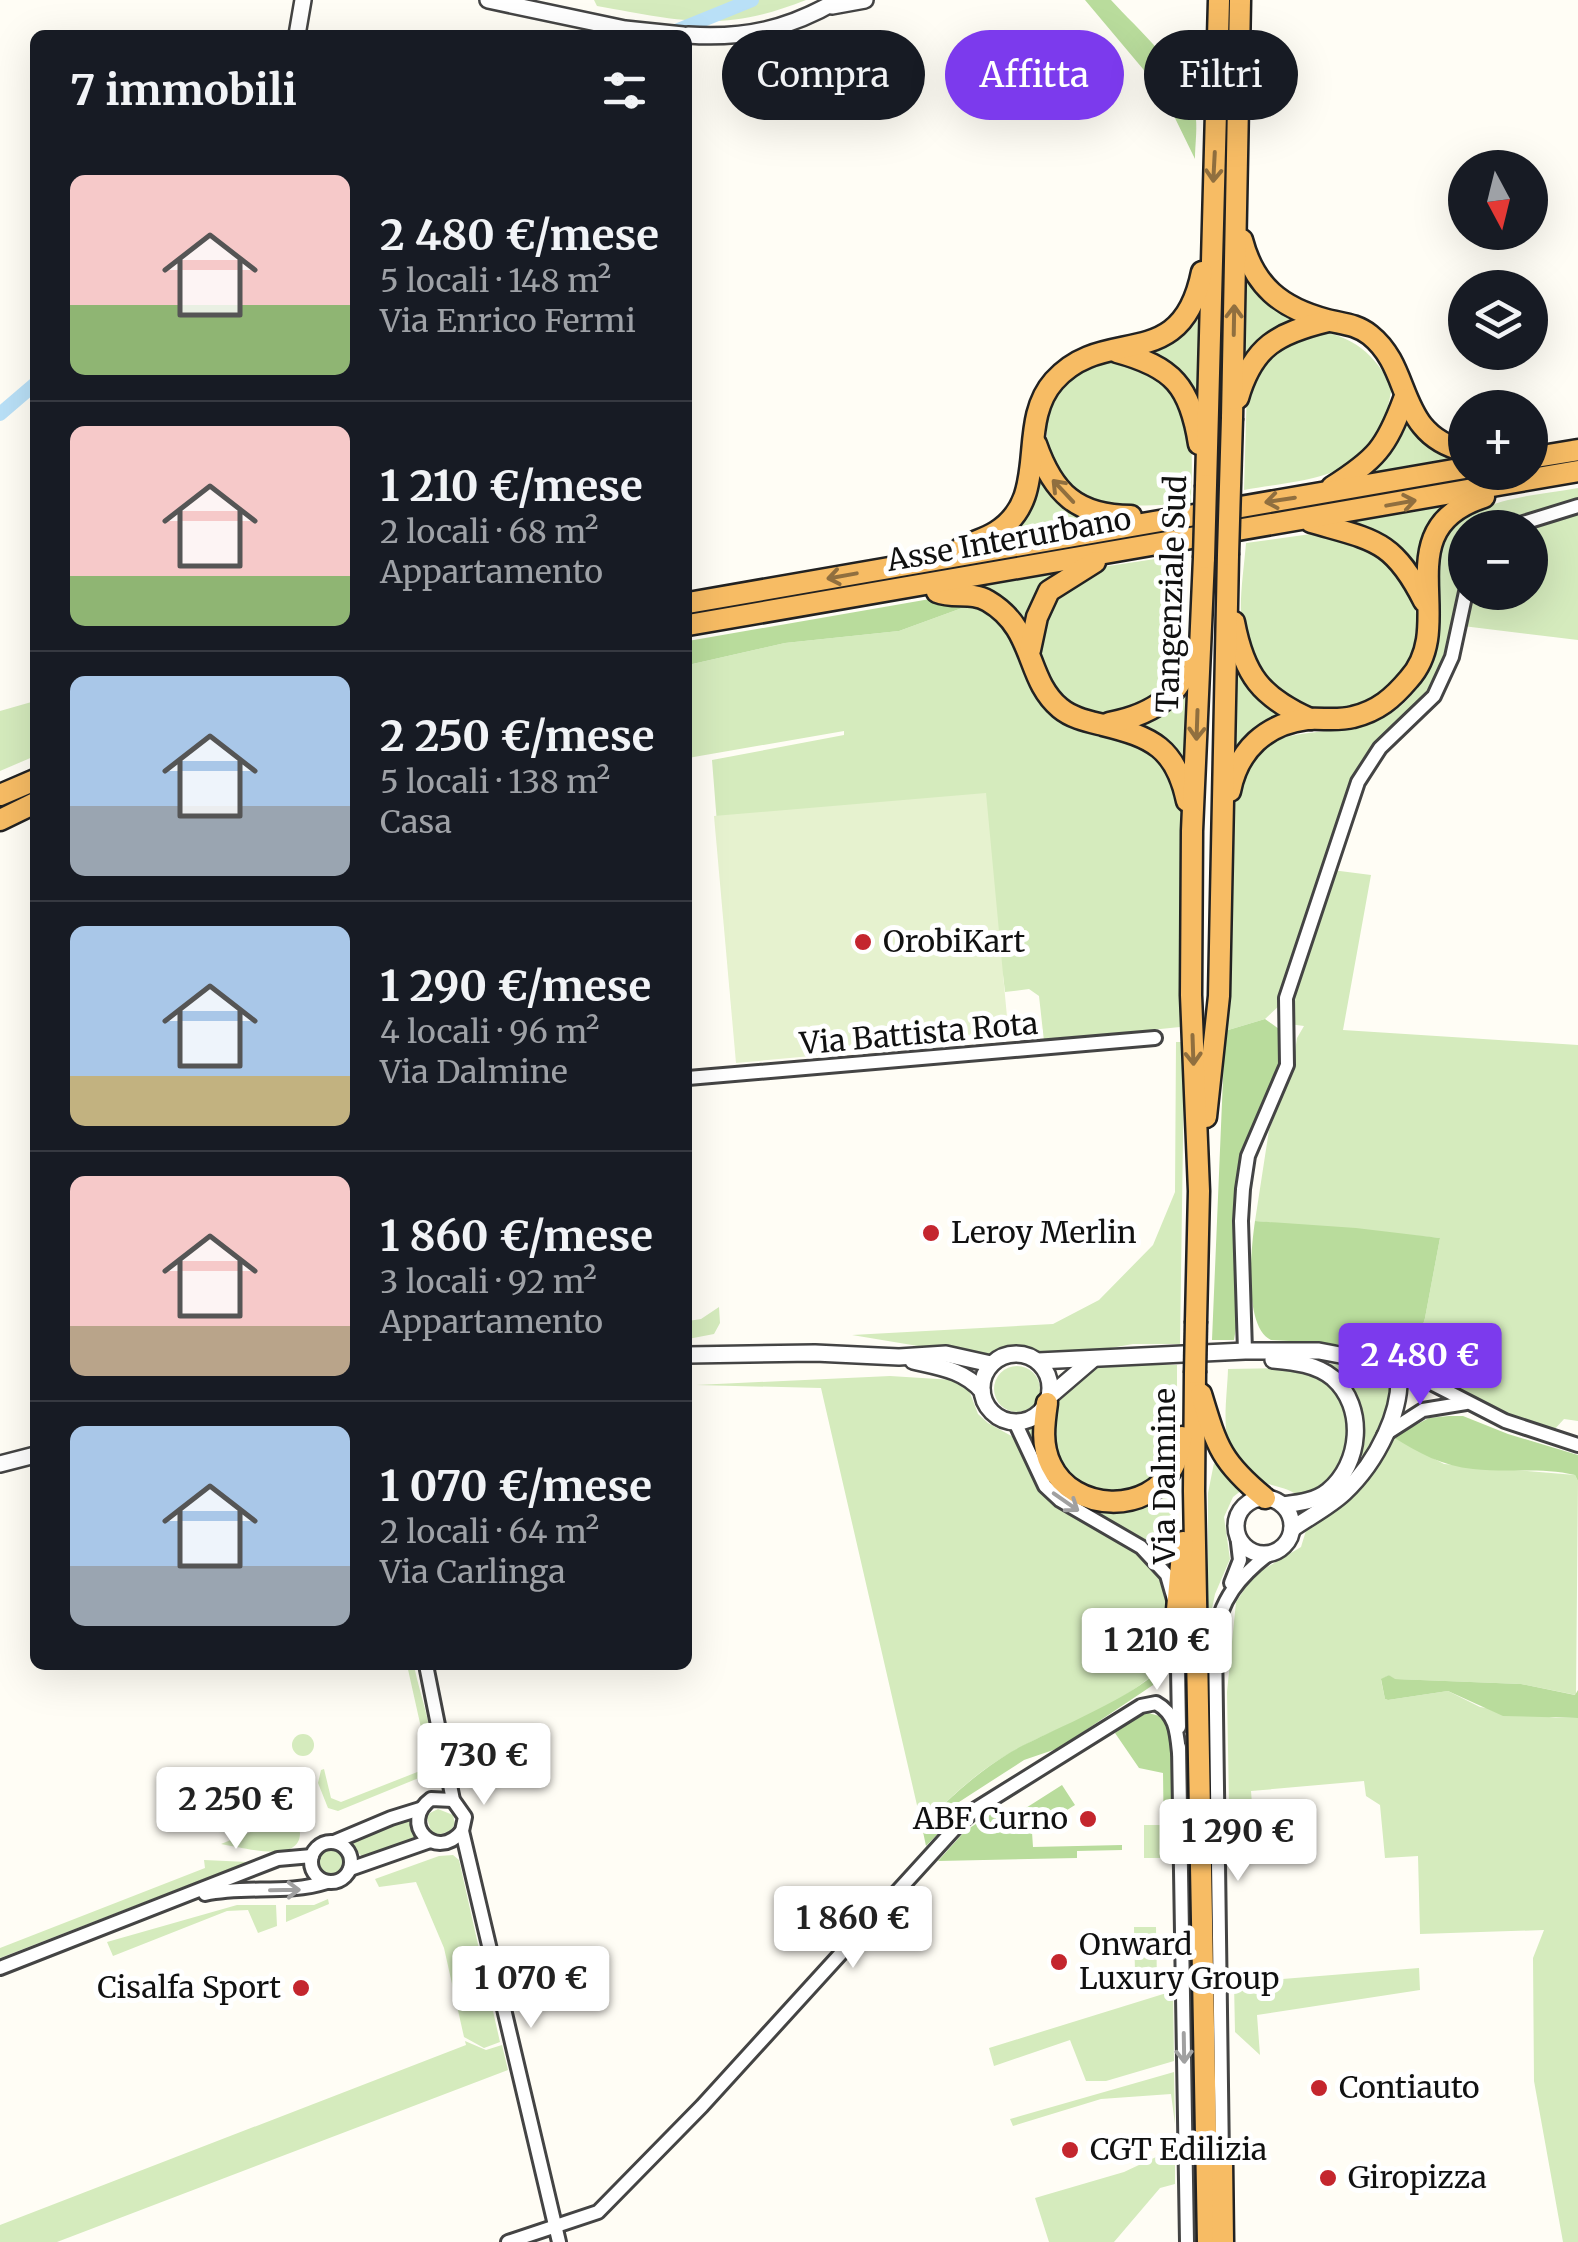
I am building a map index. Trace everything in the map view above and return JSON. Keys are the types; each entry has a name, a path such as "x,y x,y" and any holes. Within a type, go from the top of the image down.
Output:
{"highway":[{"name":"Tangenziale Sud","path":"1199,1190 1191,994 1192,830 1220,0"},
{"name":"Tangenziale Sud","path":"1199,1190 1219,996 1240,0"},
{"path":"1236,213 1248,265 1265,288 1286,305 1328,321 1350,323 1370,335 1387,353 1398,374 1404,399 1436,438 1448,443"},
{"path":"938,560 997,532 1022,506 1032,477 1037,413 1051,384 1085,357 1162,338 1184,319 1198,294 1211,226"},
{"path":"1232,418 1243,380 1257,355 1293,329 1328,321"},
{"path":"1115,351 1153,364 1178,382 1188,397 1198,432 1206,486"},
{"path":"1322,494 1368,464 1390,437 1404,399"},
{"path":"1034,437 1057,487 1084,509 1111,516 1188,515"},
{"path":"1548,453 1577,450"},
{"name":"Asse Interurbano","path":"692,603 1448,471"},
{"path":"1221,864 1232,776 1256,740 1278,725 1352,717 1388,703 1416,672 1427,642 1426,574 1432,542 1456,510 1480,498 1578,471"},
{"name":"Asse Interurbano","path":"692,624 1578,471"},
{"path":"1304,520 1369,537 1382,545 1410,574 1427,607"},
{"path":"1030,650 1036,617 1049,591 1104,554"},
{"path":"1228,555 1234,621 1250,674 1281,704 1311,719"},
{"path":"1100,724 1155,709 1179,685 1191,658 1204,558"},
{"path":"926,586 942,595 970,593 1010,620 1030,650 1038,677 1052,700 1073,716 1146,738 1168,754 1182,778 1192,830"},
{"path":"0,796 30,782"},
{"path":"0,820 30,805"},
{"name":"Via Dalmine","path":"1199,1190 1194,1492 1208,2242"},
{"path":"1178,1610 1183,1546 1184,1396 1195,1373"},
{"path":"1195,1373 1212,1430 1230,1469 1274,1502"},
{"path":"1048,1400 1045,1448 1052,1469 1064,1484 1093,1500 1116,1502 1152,1490 1174,1466 1182,1437"},
{"path":"1222,2160 1223,2242"}],"street":[{"path":"297,30 303,0"},
{"path":"488,0 642,30"},
{"path":"692,35 741,36 833,3 864,0"},
{"path":"1548,515 1578,506"},
{"path":"1245,1351 1243,1189 1248,1156 1286,1065 1286,998 1358,782 1380,748 1434,696 1452,658 1462,610"},
{"name":"Via Battista Rota","path":"692,1078 1155,1038"},
{"path":"1222,2160 1214,1639 1240,1560 1236,1526 1241,1509 1248,1503 1303,1503 1326,1493 1339,1480 1354,1450 1353,1416 1342,1389 1332,1378 1315,1367 1245,1351"},
{"path":"982,1391 982,1381 992,1364 1019,1354 1038,1361 1319,1351 1398,1366 1505,1421 1578,1445"},
{"path":"692,1355 821,1353 900,1358 946,1354 992,1364"},
{"path":"900,1358 972,1379 990,1409 1016,1422 1034,1417 1092,1360"},
{"path":"1038,1361 1049,1376 1048,1400"},
{"path":"1292,1529 1359,1477 1399,1402 1398,1366"},
{"path":"1382,1437 1423,1410 1468,1402"},
{"path":"1016,1422 1045,1486 1060,1500 1141,1546 1155,1559 1167,1575 1178,1610 1187,2242"},
{"path":"0,1464 30,1456"},
{"path":"1226,1600 1240,1579 1285,1545 1292,1520 1274,1502"},
{"path":"1237,1534 1246,1548 1270,1554"},
{"path":"427,1670 454,1800 463,1810 462,1831 559,2242"},
{"path":"508,2242 598,2212 702,2106 970,1814 1142,1706 1160,1705 1175,1724 1180,1753"},
{"path":"326,1882 312,1870 312,1856 322,1844 420,1809 431,1798 454,1800"},
{"path":"420,1809 418,1823 430,1841"},
{"path":"173,1901 223,1890 302,1890 338,1881 350,1870 430,1841 452,1841 462,1831"},
{"path":"334,1842 349,1852 350,1870"},
{"path":"0,1968 278,1859 312,1856"}],"green space":[{"path":"594,0 806,0 750,17 702,21 597,6"},
{"path":"1085,0 1111,0 1144,35 1144,70 1124,46 1124,30 1110,30"},
{"path":"1176,120 1195,120 1195,159"},
{"path":"1243,270 1266,301 1301,317 1265,335 1240,366"},
{"path":"1203,300 1199,399 1190,387 1137,351 1178,336 1191,323"},
{"path":"1314,331 1351,342 1378,366 1392,388 1381,429 1363,454 1333,472 1244,490 1247,386 1265,354"},
{"path":"1111,357 1162,379 1182,404 1190,437 1191,504 1100,502 1074,489 1054,464 1047,432 1054,400 1075,377"},
{"path":"1405,412 1448,444 1448,460 1357,476"},
{"path":"1037,465 1108,522 995,542"},
{"path":"1578,488 1578,503 1548,512 1480,510 1521,497"},
{"path":"1461,501 1457,510 1448,510 1448,528 1422,582 1408,559 1390,542 1343,521"},
{"path":"1578,508 1578,640 1463,626 1466,610 1548,610 1548,517"},
{"path":"1448,532 1448,610 1459,610 1449,657 1431,694 1377,746 1280,1005 1265,1019 1225,1031 1234,804 1245,768 1263,748 1287,737 1372,722 1398,708 1427,668 1436,613 1441,538"},
{"path":"1318,533 1346,538 1379,553 1406,585 1416,617 1414,647 1402,672 1381,693 1355,705 1326,709 1297,701 1255,667 1247,651 1241,620 1246,543"},
{"path":"1188,554 1182,660 1165,693 1117,714 1085,711 1055,691 1039,658 1038,639 1055,597 1102,567"},
{"path":"1057,574 1027,627 975,586"},
{"path":"930,599 973,604 899,631 785,643 692,664 692,640"},
{"path":"973,604 1007,626 1035,693 1052,714 1078,731 1129,739 1162,759 1181,800 1180,1027 1044,1041 1039,996 1029,989 1005,992 1003,975 731,1001 712,760 844,735 844,731 692,757 692,664 785,643 899,631"},
{"path":"1234,663 1291,715 1232,759"},
{"path":"1189,686 1189,770 1124,727"},
{"path":"30,702 30,758 0,771 0,711"},
{"name":"OrobiKart","path":"986,793 1009,1038 736,1063 714,816"},
{"path":"1332,870 1371,875 1343,1030 1578,1045 1578,1421 1564,1419 1553,1431 1503,1413 1411,1364 1425,1318 1440,1238 1255,1221 1269,1130 1304,1026 1289,1024 1290,999"},
{"path":"1265,1019 1279,1029 1281,1058 1238,1171 1235,1208 1239,1306 1234,1340 1212,1340 1225,1031"},
{"path":"1176,1042 1181,1042 1184,1070 1180,1344 1133,1344 1050,1359 1027,1349 1008,1348 984,1357 852,1335 1053,1324 1099,1300 1153,1245 1175,1192"},
{"path":"1255,1221 1440,1238 1425,1318 1411,1364 1359,1348 1271,1340 1262,1332 1256,1320 1251,1286"},
{"path":"719,1307 720,1323 714,1334 692,1338 692,1320"},
{"path":"1313,1361 1391,1380 1390,1404 1364,1458 1359,1451 1360,1421"},
{"path":"1177,1365 1177,1445 1168,1469 1128,1496 1077,1488 1051,1449 1054,1411 1066,1388 1075,1378 1098,1367"},
{"path":"1017,1366 1033,1373 1040,1389 1033,1405 1017,1412 1001,1405 994,1389 1001,1373"},
{"path":"1293,1368 1319,1378 1337,1395 1350,1428 1342,1461 1317,1487 1299,1496 1242,1470 1234,1459 1226,1430 1228,1369"},
{"path":"890,1376 954,1380 967,1385 978,1414 1015,1438 1036,1483 1051,1501 1145,1556 1167,1590 1171,1616 1168,1672 1161,1666 1110,1704 999,1759 922,1827 821,1388 696,1385"},
{"path":"1463,1416 1578,1455 1578,1481 1575,1475 1562,1473 1451,1465 1393,1437 1429,1418"},
{"path":"1038,1427 1088,1506 1177,1472 1174,1579 1156,1558 1070,1502 1051,1484 1037,1460 1029,1429"},
{"path":"1393,1437 1444,1464 1575,1475 1578,1481 1576,1695 1521,1684 1394,1679 1389,1675 1381,1680 1388,1700 1448,1691 1480,1707 1578,1718 1578,2242 1563,2242 1534,2081 1533,1958 1544,1930 1420,1934 1418,1856 1385,1858 1380,1805 1366,1796 1364,1781 1251,1791 1252,1804 1229,1805 1227,1692 1236,1602 1254,1575 1301,1547 1308,1524 1354,1494"},
{"path":"1214,1463 1242,1490 1233,1497 1224,1517 1230,1559 1215,1594 1208,1628 1208,1493"},
{"path":"1167,1646 1165,1677 1059,1748 1024,1760 959,1802 958,1813 926,1846 922,1827 964,1786 1011,1752 1149,1679 1159,1668"},
{"path":"408,1670 415,1670 428,1720 433,1749 431,1773 338,1811 328,1808 318,1783 324,1769 331,1798 341,1802 425,1769 428,1759"},
{"path":"1389,1675 1395,1679 1521,1684 1575,1695 1578,1690 1578,1718 1503,1716 1448,1691 1388,1700 1381,1679"},
{"path":"1145,1712 1163,1717 1171,1732 1172,1842 1168,1849 1164,1846 1163,1773 1139,1768 1115,1733"},
{"path":"303,1734 311,1737 311,1753 303,1756 295,1753 292,1745 295,1737"},
{"path":"1062,1785 1075,1805 1032,1832 1033,1847 1122,1845 1122,1850 1077,1851 1077,1858 938,1861 965,1831 999,1809 1007,1820"},
{"path":"438,1809 453,1815 455,1824 450,1831 433,1837 426,1815"},
{"path":"295,1814 300,1831 298,1843 290,1849 263,1851 221,1844"},
{"path":"418,1816 424,1836 365,1860 350,1843"},
{"path":"1144,1825 1163,1825 1164,1846 1170,1848 1172,1842 1172,1858 1144,1858"},
{"path":"331,1847 342,1851 346,1862 342,1873 331,1877 320,1873 316,1862 320,1851"},
{"path":"453,1855 459,1860 500,2042 484,2048 464,2037 444,1948 416,1882 379,1887 375,1879 439,1856"},
{"path":"204,1860 248,1862 0,1958 0,1948 205,1868"},
{"path":"328,1899 329,1904 286,1922 286,1905 314,1905"},
{"path":"237,1905 276,1905 277,1926 258,1933 248,1910 227,1911 113,1956 107,1942"},
{"path":"1134,1927 1156,1927 1157,1982 1148,1982 1135,1973"},
{"path":"1419,1968 1420,1990 1257,2015 1260,2055 1235,2032 1234,1983"},
{"path":"1173,1991 1174,2061 1106,2081 1086,2081 1070,2040 994,2066 989,2048"},
{"path":"465,2041 486,2050 502,2045 508,2070 57,2242 0,2242 0,2225 466,2045"},
{"path":"1174,2072 1175,2124 1171,2094 1101,2099 1013,2126 1010,2119"},
{"path":"1169,2140 1175,2140 1175,2184 1160,2188 1114,2242 1049,2242 1035,2198 1124,2172 1171,2150"}],"waterway":[{"path":"678,30 752,0"},
{"path":"0,414 30,388"}],"place":[{"name":"OrobiKart","path":"863,942"},
{"name":"Leroy Merlin","path":"931,1233"},
{"name":"ABF Curno","path":"1088,1819"},
{"name":"Onward Luxury Group","path":"1059,1962"},
{"name":"Cisalfa Sport","path":"301,1988"},
{"name":"Contiauto","path":"1319,2088"},
{"name":"CGT Edilizia","path":"1070,2150"},
{"name":"Giropizza","path":"1328,2178"}]}
